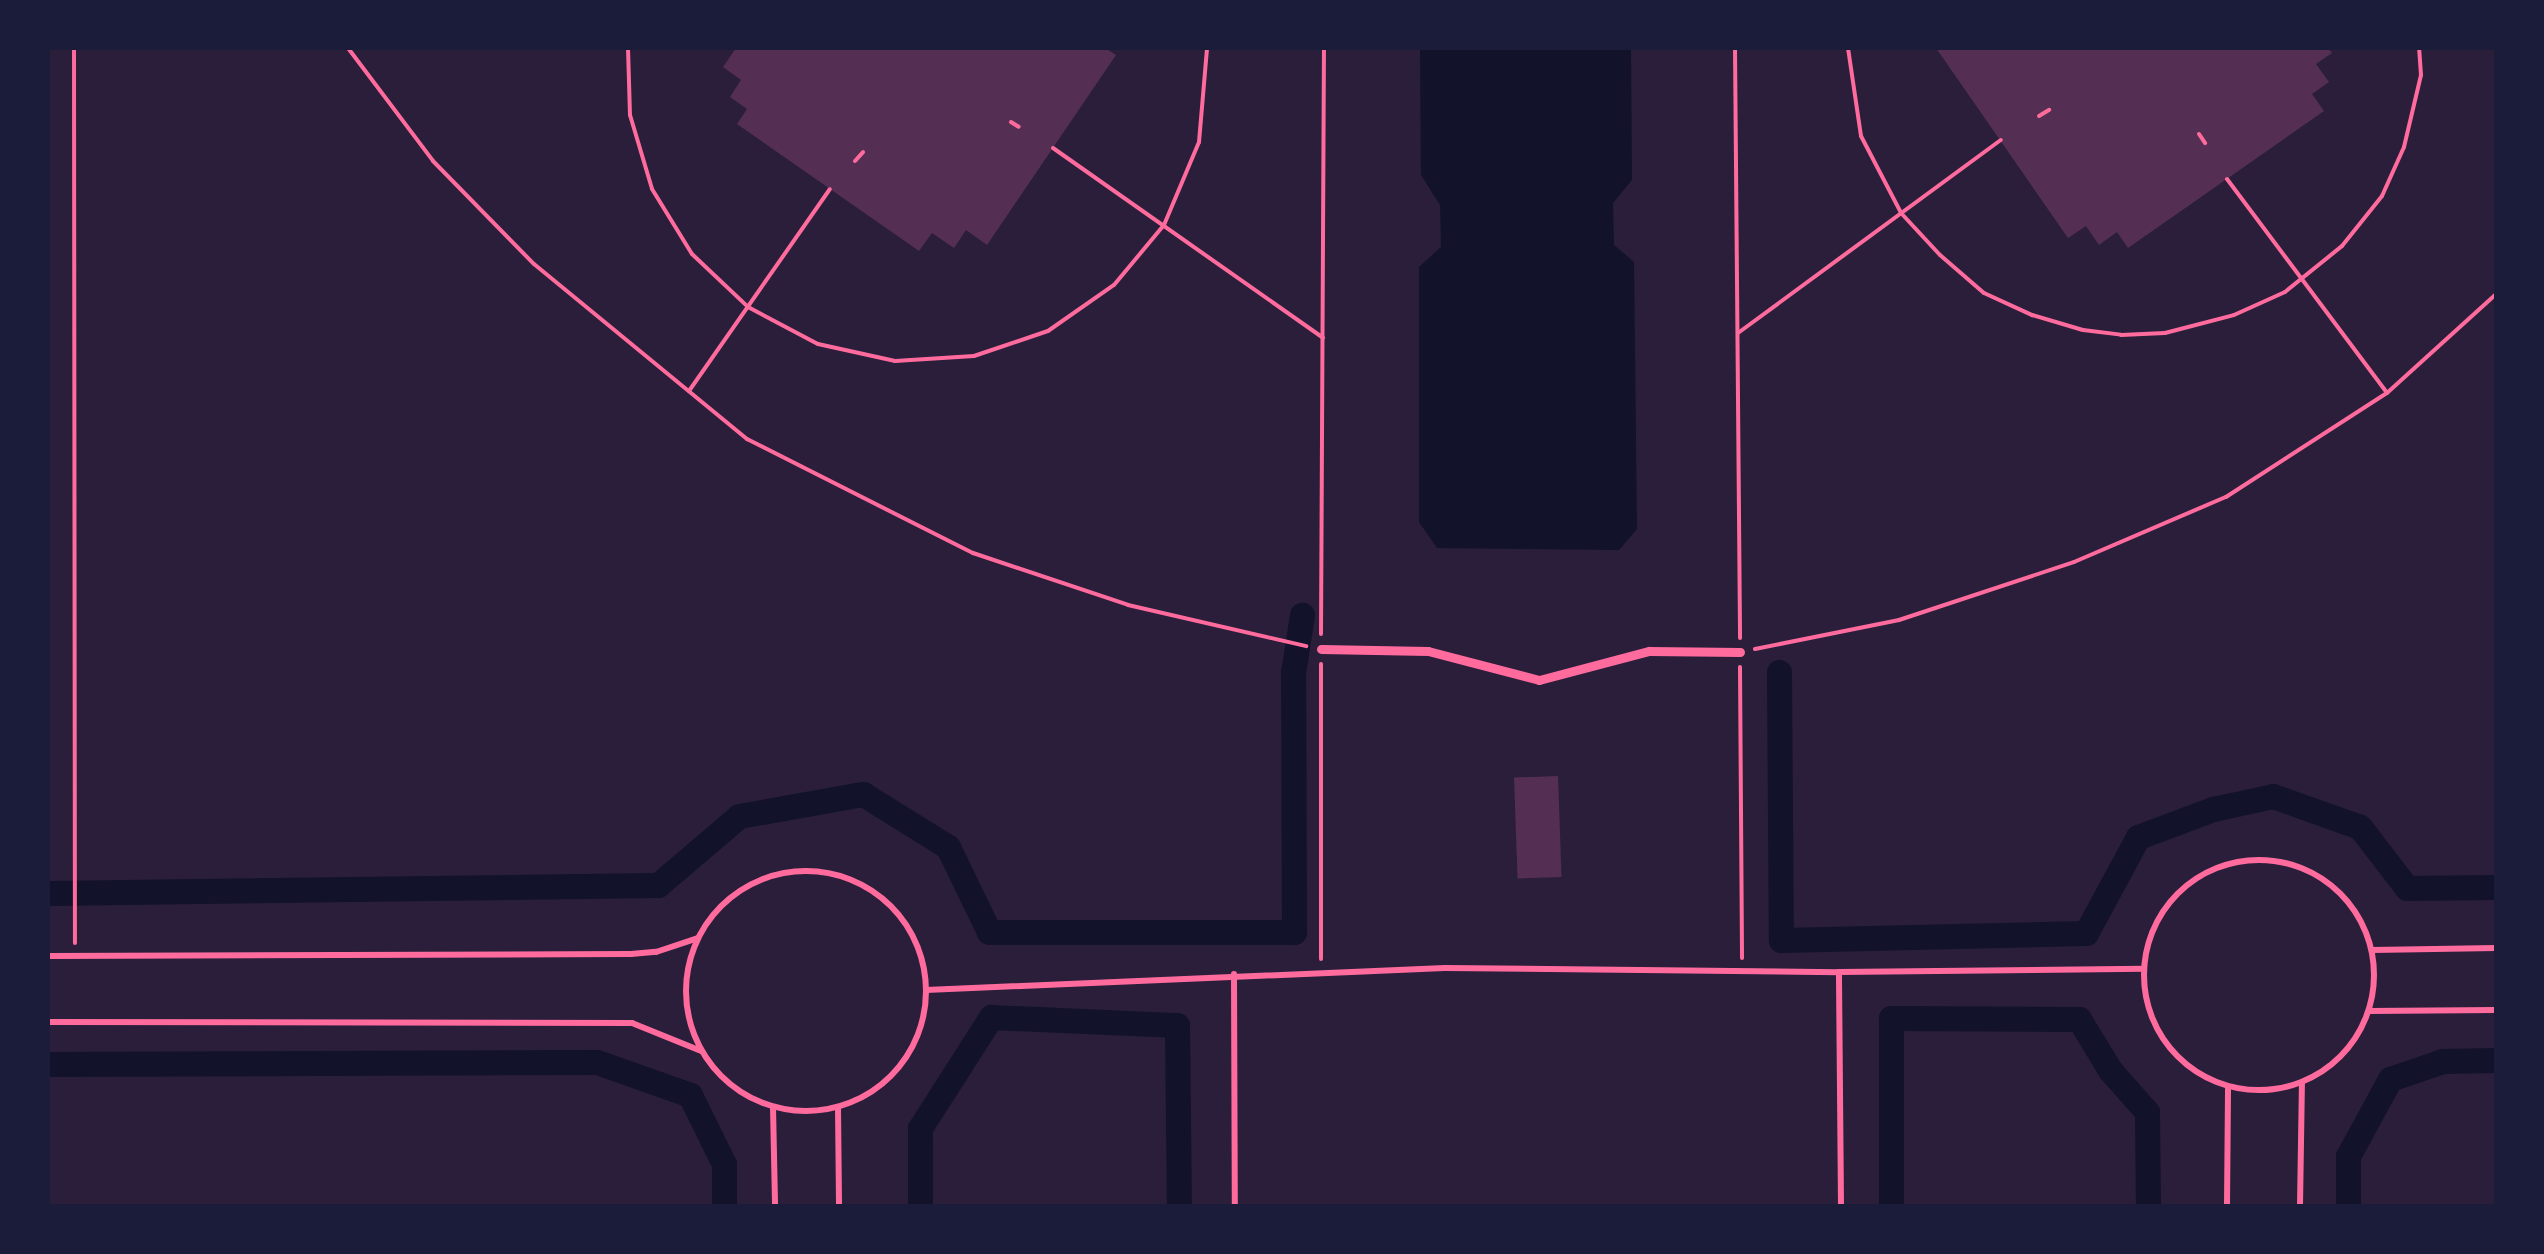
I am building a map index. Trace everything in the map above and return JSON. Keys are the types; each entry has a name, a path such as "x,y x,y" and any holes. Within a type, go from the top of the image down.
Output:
{"street":[{"path":"1321,649 1428,651 1539,680 1649,651 1740,652"}],"lane":[{"path":"2250,860 2298,867 2340,892 2360,919 2372,950 2374,980 2369,1011 2354,1042 2331,1066 2302,1083 2265,1091 2228,1087 2200,1074 2176,1055 2157,1030 2147,1000 2144,969 2150,936 2166,908 2189,884 2218,867 2250,860"},
{"path":"814,870 849,878 880,896 904,922 920,954 926,990 923,1016 902,1063 884,1082 838,1107 805,1112 773,1107 744,1095 720,1076 702,1051 686,995 688,966 698,938 718,908 746,886 780,873 814,870"},
{"path":"48,956 631,954 656,952 698,938"},
{"path":"2372,950 2496,948"},
{"path":"926,990 1445,968 1839,972 2144,969"},
{"path":"1839,972 1841,1206"},
{"path":"1234,974 1234,1206"},
{"path":"2369,1011 2496,1010"},
{"path":"48,1022 632,1022 702,1051"},
{"path":"2300,1206 2302,1083"},
{"path":"2227,1206 2228,1087"},
{"path":"773,1107 775,1206"},
{"path":"838,1107 839,1206"}],"path":[{"path":"74,48 75,956"},
{"path":"348,48 433,162 534,264 747,439 974,554 1128,605 1321,649"},
{"path":"628,48 630,115 652,188 692,254 748,307 818,344 895,361 974,356 1048,330 1114,285 1164,225 1200,142 1208,48"},
{"path":"1321,974 1324,48"},
{"path":"1735,48 1742,971"},
{"path":"1848,48 1861,136 1901,213 1984,293 2032,315 2083,330 2165,333 2201,326 2285,292 2342,246 2382,196 2404,147 2420,75 2420,48"},
{"path":"2039,116 2049,110"},
{"path":"1011,122 1019,127"},
{"path":"2199,134 2205,143"},
{"path":"1738,333 2002,140"},
{"path":"1053,148 1323,338"},
{"path":"855,162 863,152"},
{"path":"2227,178 2387,393"},
{"path":"690,391 830,189"},
{"path":"1740,652 1899,620 2074,562 2226,497 2387,393 2496,294"}],"shaded area":[{"path":"48,48 2496,48 2496,1206 48,1206"},
{"path":"1420,48 1631,48 1632,180 1613,203 1614,245 1634,262 1637,529 1619,550 1437,548 1419,522 1419,267 1441,247 1440,205 1421,175"}],"building":[{"path":"736,48 1105,48 1116,55 987,245 966,230 954,248 932,233 919,251 737,124 747,109 730,97 741,80 723,67"},
{"path":"1936,48 2328,48 2332,53 2316,64 2329,82 2312,94 2324,111 2128,248 2117,232 2099,245 2086,226 2068,238"},
{"path":"1558,776 1562,877 1518,878 1514,778"}],"waterway":[{"path":"48,893 658,885 739,816 863,794 948,847 989,932 1294,932 1293,673 1302,615"},
{"path":"1779,672 1781,940 2086,933 2138,837 2213,809 2273,796 2360,827 2407,888 2496,887"},
{"path":"920,1206 920,1128 991,1017 1177,1025 1179,1206"},
{"path":"1891,1206 1891,1018 2079,1019 2110,1070 2147,1112 2148,1206"},
{"path":"2348,1206 2348,1156 2390,1079 2443,1061 2496,1060"},
{"path":"48,1064 597,1062 690,1095 724,1164 724,1206"}]}
